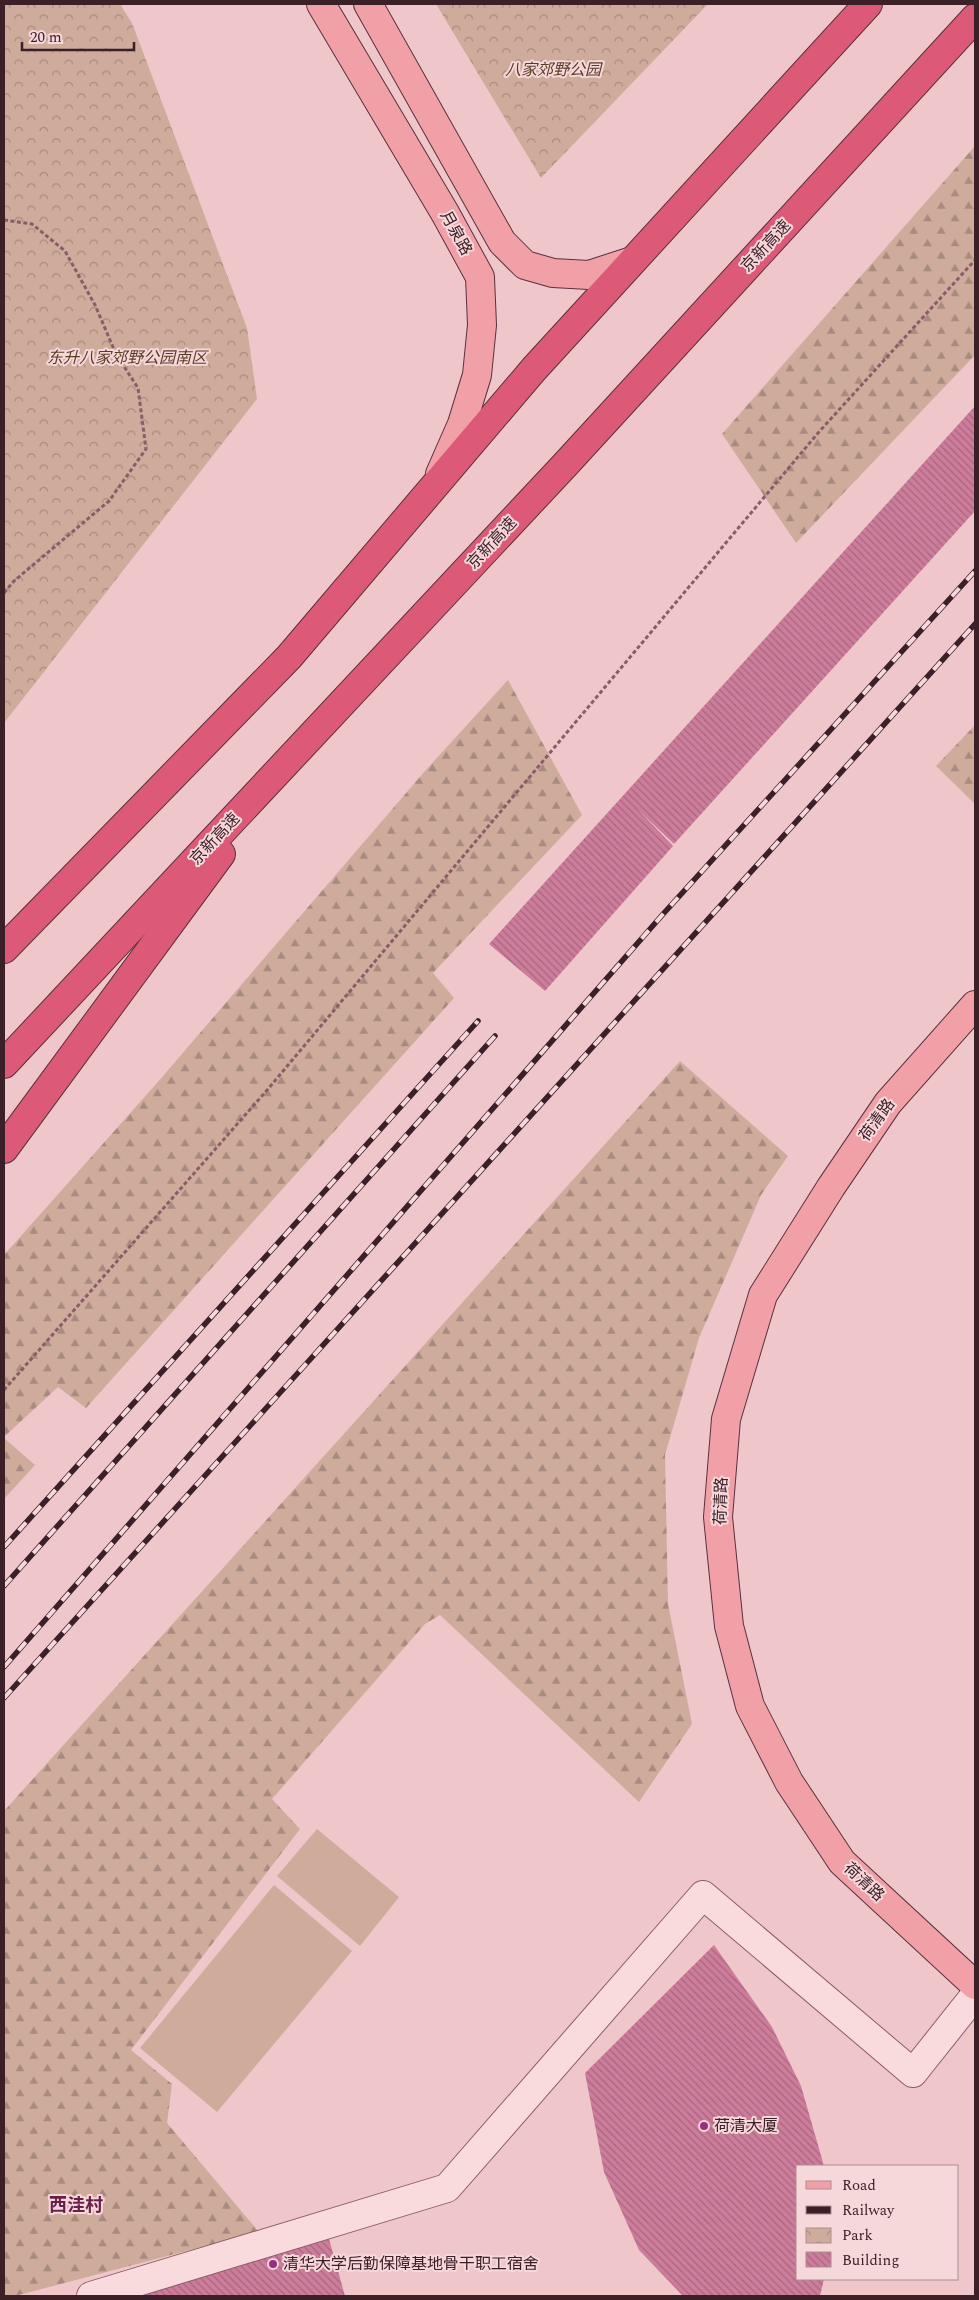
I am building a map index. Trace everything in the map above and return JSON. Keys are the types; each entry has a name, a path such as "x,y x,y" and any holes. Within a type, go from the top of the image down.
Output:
{"highway":[{"path":"4,949 290,657 534,369 868,4"},
{"name":"京新高速","path":"4,1064 296,754 975,18"},
{"path":"4,1149 296,754"}],"main road":[{"name":"月泉路","path":"321,4 480,277 482,325 477,375 462,424 436,485"},
{"path":"368,4 502,242 525,265 553,273 588,275 632,262"},
{"name":"荷清路","path":"975,1005 888,1103 831,1187 763,1295 726,1419 718,1518 729,1626 750,1706 789,1782 842,1862 975,1985"}],"lane":[{"path":"90,2296 447,2188 703,1896 913,2073 975,1994"}],"path":[{"path":"4,220 32,224 65,251 95,305 116,354 138,388 146,449 109,501 14,581 4,592"},
{"path":"4,1390 268,1089 818,433 975,260"}],"green space":[{"name":"东升八家郊野公园南区","path":"4,4 120,4 132,23 247,328 257,399 4,723"},
{"name":"八家郊野公园","path":"436,4 708,4 541,178"},
{"path":"975,146 975,355 796,543 722,434"},
{"path":"508,680 582,815 433,973 454,998 86,1408 58,1387 4,1437 4,1255 157,1083 425,771"},
{"path":"975,725 975,804 936,766"},
{"path":"680,1061 788,1156 761,1195 699,1338 665,1455 668,1604 692,1724 639,1802 440,1615 425,1624 272,1799 300,1829 131,2050 172,2084 167,2123 259,2232 15,2296 4,2296 4,1811"},
{"path":"4,1438 35,1465 4,1499"},
{"path":"317,1829 399,1897 360,1946 277,1876"},
{"path":"274,1885 352,1951 217,2112 140,2048"}],"building":[{"path":"975,406 975,511 674,844 637,809 673,846 545,991 489,944"},
{"name":"荷清大厦","path":"714,1945 772,2027 801,2086 824,2165 796,2165 796,2280 824,2280 820,2296 683,2296 639,2250 604,2172 585,2073"},
{"name":"清华大学后勤保障基地骨干职工宿舍","path":"327,2232 345,2296 95,2296"}],"railway":[{"path":"4,1667 664,913 975,571"},
{"path":"4,1698 975,624"},
{"path":"4,1547 478,1021"},
{"path":"4,1586 495,1036"}],"place":[{"name":"荷清大厦","path":"704,2126"},
{"name":"清华大学后勤保障基地骨干职工宿舍","path":"273,2264"}],"district":[{"name":"西洼村","path":"76,2205"}]}
